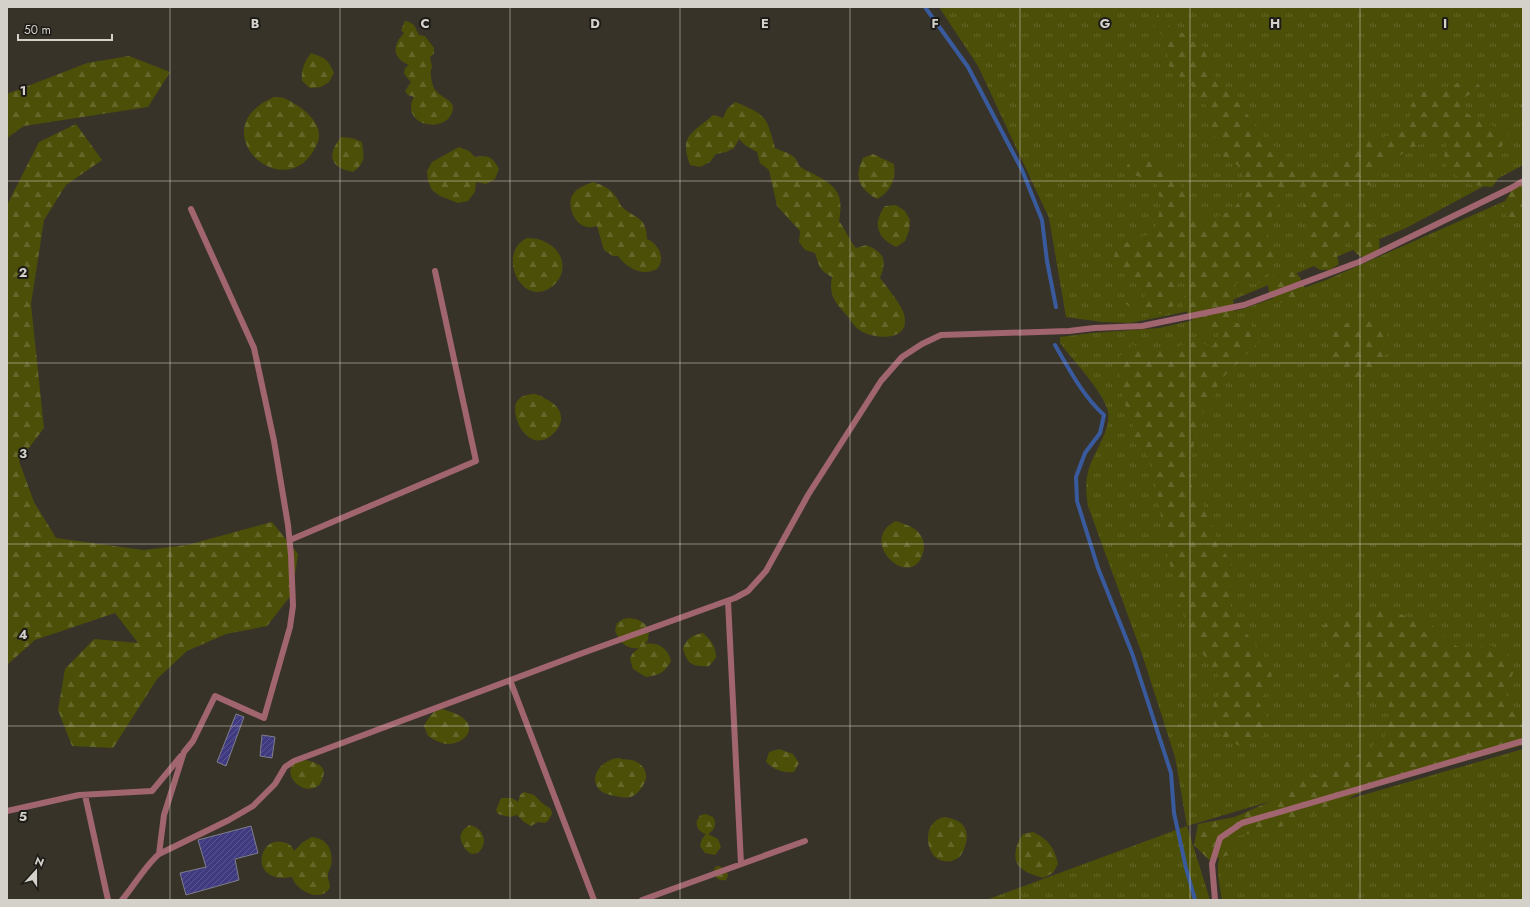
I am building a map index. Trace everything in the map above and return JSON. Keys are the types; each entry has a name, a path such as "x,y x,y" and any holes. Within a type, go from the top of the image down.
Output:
{"lane":[{"path":"122,900 159,854 229,820 253,806 275,784 286,768 294,760 728,601 748,591 766,571 808,495 881,381 902,358 922,344 941,335 1069,331 1094,328 1142,326 1244,305 1359,262 1523,181"},
{"path":"7,811 85,795 152,791 193,741 215,696 264,718 291,620 293,606 290,540 274,441 254,348 191,209"},
{"path":"290,540 476,461 435,272"},
{"path":"728,601 741,864"},
{"path":"510,680 594,900"},
{"path":"1215,900 1212,864 1220,838 1242,824 1523,741"},
{"path":"159,854 164,815 184,752"},
{"path":"85,795 108,900"},
{"path":"642,900 805,841"}],"green space":[{"path":"939,7 1523,7 1523,165 1406,228 1220,305 1130,323 1102,322 1066,317 1049,218 978,66"},
{"path":"1151,7 1157,7 1160,22 1199,41 1205,49 1210,70 1238,102 1264,137 1271,145 1281,148 1291,167 1300,173 1321,169 1331,165 1345,148 1410,129 1410,109 1416,97 1421,92 1442,91 1461,81 1473,79 1480,86 1473,93 1463,98 1460,109 1478,120 1499,128 1508,135 1498,155 1498,175 1492,187 1471,185 1446,167 1444,156 1448,137 1438,137 1418,145 1391,160 1383,167 1371,185 1339,186 1331,194 1331,205 1337,210 1368,222 1372,226 1380,243 1378,252 1373,260 1361,256 1355,252 1351,244 1349,232 1340,234 1334,242 1339,264 1330,270 1320,270 1311,264 1307,255 1307,236 1303,215 1304,195 1298,188 1288,189 1277,205 1269,224 1268,236 1274,258 1265,276 1257,284 1237,282 1232,291 1235,313 1232,323 1250,323 1259,342 1219,381 1213,402 1199,418 1188,479 1209,515 1216,535 1236,574 1229,594 1231,614 1272,666 1271,687 1258,701 1269,720 1261,740 1242,747 1224,738 1211,722 1214,702 1226,686 1189,635 1168,557 1154,475 1147,455 1132,441 1133,419 1123,401 1117,359 1131,344 1151,352 1173,349 1192,341 1213,346 1222,329 1202,327 1194,322 1182,305 1187,285 1182,277 1175,287 1176,296 1174,305 1165,314 1134,310 1125,303 1136,302 1145,296 1142,286 1118,267 1113,260 1116,250 1133,238 1153,234 1158,220 1160,204 1157,184 1148,179 1129,174 1127,165 1142,158 1146,158 1155,160 1173,170 1176,173 1194,212 1200,216 1208,218 1220,215 1234,207 1238,203 1242,194 1244,184 1241,170 1238,166 1220,154 1219,143 1208,125 1206,105 1198,98 1189,81 1171,72 1168,62 1167,41 1154,25 1151,16"},
{"path":"405,21 413,24 419,35 425,36 434,48 434,53 430,57 432,67 432,83 436,91 453,106 451,114 446,120 439,124 432,125 417,120 413,114 411,105 414,97 408,95 405,91 411,82 404,74 405,68 409,65 399,58 397,55 396,46 400,37 404,33 401,30"},
{"path":"311,53 326,60 334,73 329,82 321,87 310,88 302,81 304,66"},
{"path":"129,56 170,72 148,107 24,126 7,138 7,94 87,63"},
{"path":"274,97 284,98 308,114 316,124 319,136 314,150 300,165 284,170 268,166 254,156 246,143 245,127 253,111"},
{"path":"1523,100 1523,125 1516,121 1515,112"},
{"path":"735,102 753,110 764,118 775,148 793,156 799,165 806,171 815,174 832,185 840,200 841,206 839,221 856,248 866,245 881,254 884,262 880,278 897,301 904,314 905,323 902,330 897,334 881,337 864,333 855,326 840,308 832,294 832,277 820,268 815,253 805,250 799,242 800,231 777,206 769,170 760,163 757,152 746,146 739,139 734,148 726,152 716,154 710,162 700,167 690,165 686,147 690,136 713,115 723,118 727,109"},
{"path":"76,124 102,160 66,185 44,220 31,304 44,428 19,461 34,502 56,538 143,550 187,545 272,522 298,554 292,594 267,626 226,634 187,651 157,679 113,748 72,746 58,710 65,669 94,639 138,643 115,613 35,640 7,665 7,205 39,142"},
{"path":"341,137 352,138 362,142 363,159 360,165 353,172 339,167 333,159 332,155 334,149"},
{"path":"459,147 469,151 475,157 490,157 499,169 495,179 486,184 476,182 475,192 468,201 458,203 440,196 432,190 428,181 427,171 432,162"},
{"path":"873,154 894,164 892,184 882,196 877,199 866,191 858,176 863,158"},
{"path":"593,182 608,189 614,194 622,207 643,222 647,239 655,244 660,252 661,261 657,269 640,272 630,267 618,256 613,256 604,250 597,226 583,226 573,215 571,210 572,196 578,189"},
{"path":"1523,184 1523,218 1509,218 1504,213 1502,206 1511,191"},
{"path":"1523,193 1523,726 1187,826 1175,757 1142,654 1088,506 1086,489 1087,476 1090,465 1108,423 1107,408 1093,384 1060,343 1060,337 1159,328 1243,309 1326,280"},
{"path":"896,205 905,211 910,220 909,231 905,241 896,247 884,239 878,230 878,225 881,213 885,206"},
{"path":"527,238 534,238 547,243 553,247 561,257 562,271 558,281 550,288 539,292 530,290 522,284 516,276 513,265 513,255 518,245"},
{"path":"1285,271 1293,272 1299,276 1305,289 1297,298 1289,302 1281,303 1275,300 1268,288 1269,282 1274,275"},
{"path":"1362,318 1373,321 1381,328 1385,328 1388,340 1386,352 1381,362 1376,366 1357,377 1349,377 1336,372 1331,367 1326,354 1327,346 1333,334 1340,327"},
{"path":"532,394 539,395 559,409 561,418 558,428 554,433 545,439 536,440 529,437 522,431 515,414 515,406 518,400"},
{"path":"896,521 916,530 923,540 923,554 914,566 906,568 897,564 889,558 883,549 881,539 885,529"},
{"path":"1373,609 1394,612 1433,626 1449,642 1468,652 1487,644 1506,651 1513,673 1505,693 1517,710 1523,709 1523,745 1373,786 1353,796 1335,808 1315,812 1276,829 1236,836 1229,855 1209,860 1194,845 1198,824 1235,817 1273,800 1309,777 1349,761 1384,738 1391,719 1387,699 1347,692 1332,677 1351,667 1350,648 1329,647 1315,633 1330,620 1351,613"},
{"path":"629,618 640,621 649,629 648,640 645,644 658,645 665,649 670,656 671,661 661,673 646,677 633,669 630,659 632,654 639,648 631,648 624,644 615,630 617,623 623,619"},
{"path":"703,633 712,644 716,654 716,658 709,666 698,666 691,663 686,658 683,648 686,642 691,638"},
{"path":"442,709 459,715 465,719 469,727 469,731 464,738 452,744 445,744 428,736 424,726 433,713"},
{"path":"779,749 793,754 799,763 794,772 779,770 766,762 769,752"},
{"path":"1523,749 1523,900 1222,900 1218,877 1218,863 1220,856 1223,849 1230,841 1245,829"},
{"path":"619,758 635,761 644,768 645,771 646,778 644,784 635,795 631,797 626,798 604,793 598,788 595,782 599,769 604,764"},
{"path":"306,760 322,767 324,773 319,785 314,788 308,789 303,787 291,776 290,771 292,766 298,762"},
{"path":"524,792 534,795 551,809 552,814 548,821 545,823 538,822 531,826 517,815 510,817 498,814 496,810 501,798 512,798 518,802 520,795"},
{"path":"706,814 713,817 715,822 714,829 708,834 718,839 721,847 715,855 705,853 700,846 702,839 706,834 698,829 697,821 701,815"},
{"path":"945,817 954,819 963,825 967,837 965,847 961,855 954,860 949,861 941,860 933,855 928,840 929,830 932,825 935,821"},
{"path":"469,825 478,829 483,835 484,842 482,848 473,854 467,851 461,840 462,832"},
{"path":"1187,826 1210,900 986,900"},
{"path":"1033,832 1047,841 1055,853 1058,864 1053,873 1043,878 1020,868 1016,859 1016,848 1020,838 1023,834"},
{"path":"312,837 322,840 328,846 332,860 328,872 330,887 321,895 310,894 304,891 298,887 292,877 278,877 268,874 263,867 263,852 267,846 274,842 282,842 291,846 294,851 303,842"},
{"path":"718,866 726,870 728,876 726,880 715,877 713,873 715,867"}],"building":[{"path":"236,714 244,717 226,766 217,762"},
{"path":"262,735 275,737 272,758 260,756"},
{"path":"251,826 258,853 235,859 239,880 186,895 180,873 206,867 198,840"}],"waterway":[{"path":"925,7 968,67 1022,170 1042,220 1047,261 1056,307"},
{"path":"1055,345 1083,391 1096,408 1104,415 1100,433 1085,453 1076,477 1077,501 1098,568 1132,653 1171,773 1174,813 1186,868 1195,900"}]}
